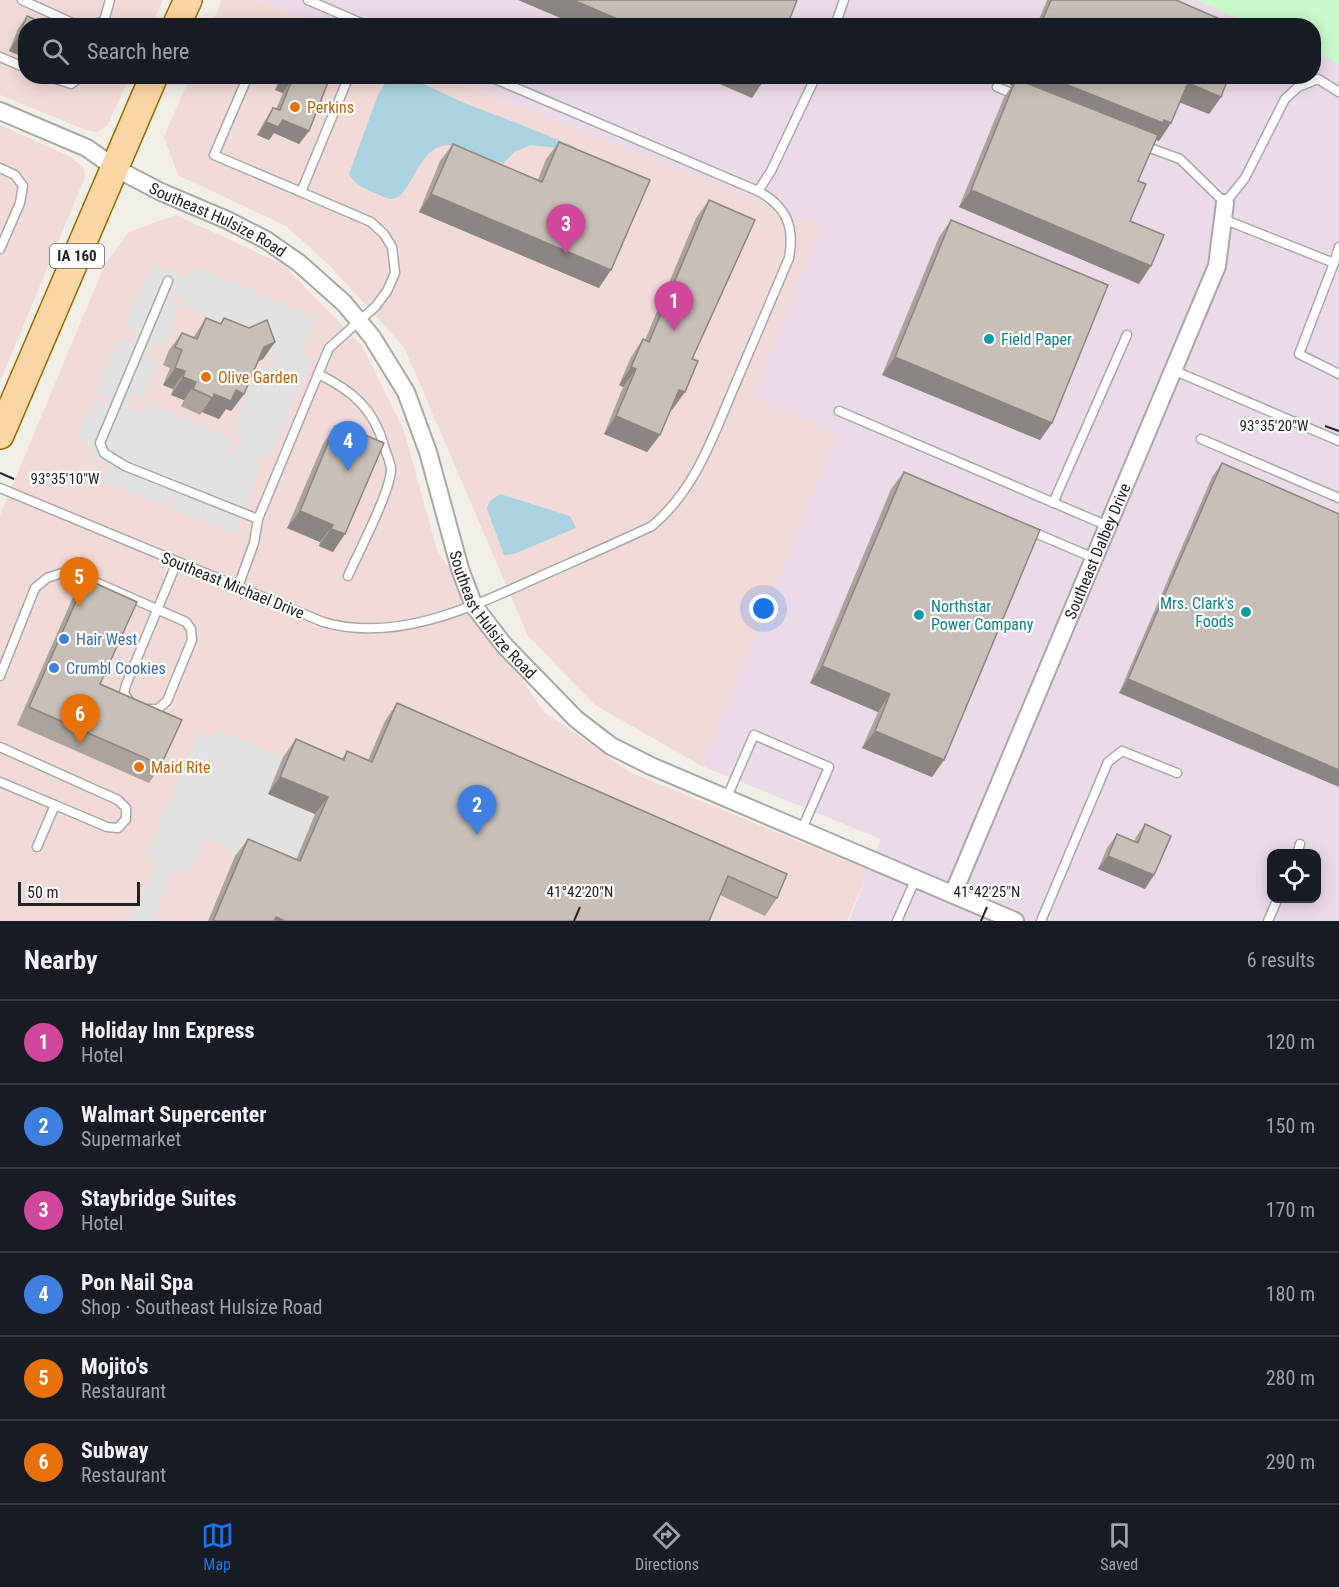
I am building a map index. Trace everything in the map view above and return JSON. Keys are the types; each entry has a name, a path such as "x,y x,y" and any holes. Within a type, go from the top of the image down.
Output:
{"main road":[{"path":"180,18 188,0"},
{"name":"IA 160","path":"0,435 151,84"}],"street":[{"name":"Southeast Hulsize Road","path":"0,111 87,148 115,168 161,192 227,220 266,240 322,282 360,321 393,369 417,420 460,568 474,606 535,679 576,719 610,746 1015,921"},
{"name":"Southeast Dalbey Drive","path":"953,894 1218,266 1224,211"}],"lane":[{"path":"22,0 61,18"},
{"path":"105,18 110,0"},
{"path":"308,0 327,4 353,18"},
{"path":"838,18 844,0"},
{"path":"0,57 18,65"},
{"path":"1321,81 1339,92"},
{"path":"238,587 254,543 258,519 329,348 360,321 387,291 394,273 392,247 384,234 371,222 214,155 245,84"},
{"path":"301,192 346,84"},
{"name":"Southeast Michael Drive","path":"0,488 337,626 392,627 474,606 652,526 683,495 706,451 789,258 792,232 788,219 781,207 758,190 507,84"},
{"path":"758,190 771,171 812,84"},
{"path":"1224,211 1245,178 1285,99 1298,87 1306,84"},
{"path":"997,87 1029,100"},
{"path":"1137,142 1180,159 1224,211 1334,263"},
{"path":"0,168 15,175 23,186 20,203 0,249"},
{"path":"1339,247 1299,354 1339,374"},
{"path":"168,281 100,443 104,453 125,466 258,519"},
{"path":"1053,503 1127,334"},
{"path":"1173,370 1339,441"},
{"path":"318,374 345,387 366,406 381,434 391,469 383,496 348,576"},
{"path":"839,411 1108,526"},
{"path":"1201,439 1339,498"},
{"path":"1018,526 1094,558"},
{"path":"0,676 35,588 47,578 62,573 84,578 157,609 186,622 191,629 192,640 167,701 158,709 146,709 129,702 124,693 157,609 177,562"},
{"path":"726,797 754,735 829,767 802,829"},
{"path":"0,747 118,800 126,808 126,819 118,828 107,827 0,782"},
{"path":"1041,921 1108,762 1122,751 1177,773"},
{"path":"37,847 55,805"},
{"path":"1298,849 1300,844"},
{"path":"897,921 916,878"},
{"path":"1268,921 1276,903"}],"shaded area":[{"path":"0,0 163,0 155,18 18,18 18,84 127,84 107,126 97,132 86,130 0,95"},
{"path":"222,0 258,0 303,18 214,18"},
{"path":"258,0 1197,0 1238,18 302,18"},
{"path":"1321,55 1339,64 1339,921 849,921 881,839 702,766 837,433 752,398 821,227 465,84 1321,84"},
{"path":"187,84 465,84 821,227 753,398 837,433 702,766 595,705 528,636 404,347 330,266 286,226 178,175 164,137"},
{"path":"0,125 71,157 84,168 85,177 0,382"},
{"path":"176,215 284,265 363,347 404,431 437,550 542,710 630,772 869,870 847,921 0,921 0,515 105,264 129,232"},
{"path":"153,263 187,277 193,266 318,318 303,353 312,360 269,459 258,454 261,467 234,535 171,508 176,497 172,495 167,507 103,481 109,466 93,457 90,444 77,439 94,399 107,403 108,399 96,394 119,337 133,343 138,331 125,326","holes":["175,295 185,298 183,305 245,335 250,325 263,330 263,359 278,353 272,369 260,364 232,432 244,437 241,445 233,451 230,450 234,439 149,403 143,414 131,408 129,401 133,392 144,396 159,360 148,355 154,342 165,347 180,306 170,301"]},
{"path":"215,730 283,757 268,794 315,814 288,879 235,856 225,846 204,837 188,874 175,869 152,921 128,921 157,863 145,857 200,733 211,739"}],"green space":[{"path":"1197,0 1339,0 1339,64 1321,55 1321,18 1238,18"}],"water":[{"path":"385,84 422,84 562,141 577,150 531,145 514,152 504,163 466,148 442,146 433,150 426,157 398,197 385,198 360,186 349,174 378,95"},
{"path":"500,494 570,516 576,528 514,554 504,555 487,509 489,502"}],"building":[{"path":"573,0 797,0 790,18 615,18"},
{"path":"1051,0 1176,0 1218,18 1043,18"},
{"path":"290,84 327,84 309,131 283,120 278,127 266,122 273,108 280,110"},
{"path":"1014,84 1029,84 1158,135 1138,181 1146,184 1130,221 1164,235 1151,266 971,190"},
{"path":"1065,84 1188,84 1171,123 1164,120 1163,123"},
{"path":"1190,84 1226,84 1221,97"},
{"path":"559,142 650,180 611,270 431,194 453,144 542,182"},
{"path":"709,200 755,220 692,359 698,361 685,392 679,390 660,435 616,416 636,369 631,367 643,339 649,342"},
{"name":"Field Paper","path":"951,220 1108,285 1052,423 895,357"},
{"name":"Olive Garden","path":"206,318 221,324 224,318 249,328 267,320 275,342 264,347 244,394 236,390 231,401 214,394 213,398 193,389 196,382 183,377 185,371 175,368 182,350 175,347 182,333 197,339"},
{"path":"335,426 363,438 365,435 384,443 345,534 331,529 333,525 300,511"},
{"name":"Mrs. Clark's Foods","path":"1222,463 1339,514 1339,770 1128,679"},
{"name":"Northstar Power Company","path":"904,472 1040,530 944,760 875,731 890,694 822,666"},
{"path":"86,579 137,602 100,684 182,720 161,765 29,707"},
{"path":"397,703 787,874 777,898 728,876 709,921 285,921 276,917 274,921 213,921 248,839 300,861 328,797 280,777 296,739 344,760 347,751 372,762"},
{"path":"1145,824 1171,836 1154,875 1108,856 1117,834 1138,843"}],"place":[{"name":"Perkins","path":"295,107"},
{"name":"Staybridge Suites","path":"566,254"},
{"name":"Holiday Inn Express","path":"674,331"},
{"name":"Field Paper","path":"989,339"},
{"name":"Olive Garden","path":"206,377"},
{"name":"Pon Nail Spa","path":"348,471"},
{"name":"Mojito's","path":"79,607"},
{"name":"Mrs. Clark's Foods","path":"1246,612"},
{"name":"Northstar Power Company","path":"919,615"},
{"name":"Hair West","path":"64,639"},
{"name":"Crumbl Cookies","path":"54,668"},
{"name":"Subway","path":"80,744"},
{"name":"Maid Rite","path":"139,767"},
{"name":"Walmart Supercenter","path":"477,835"}]}
